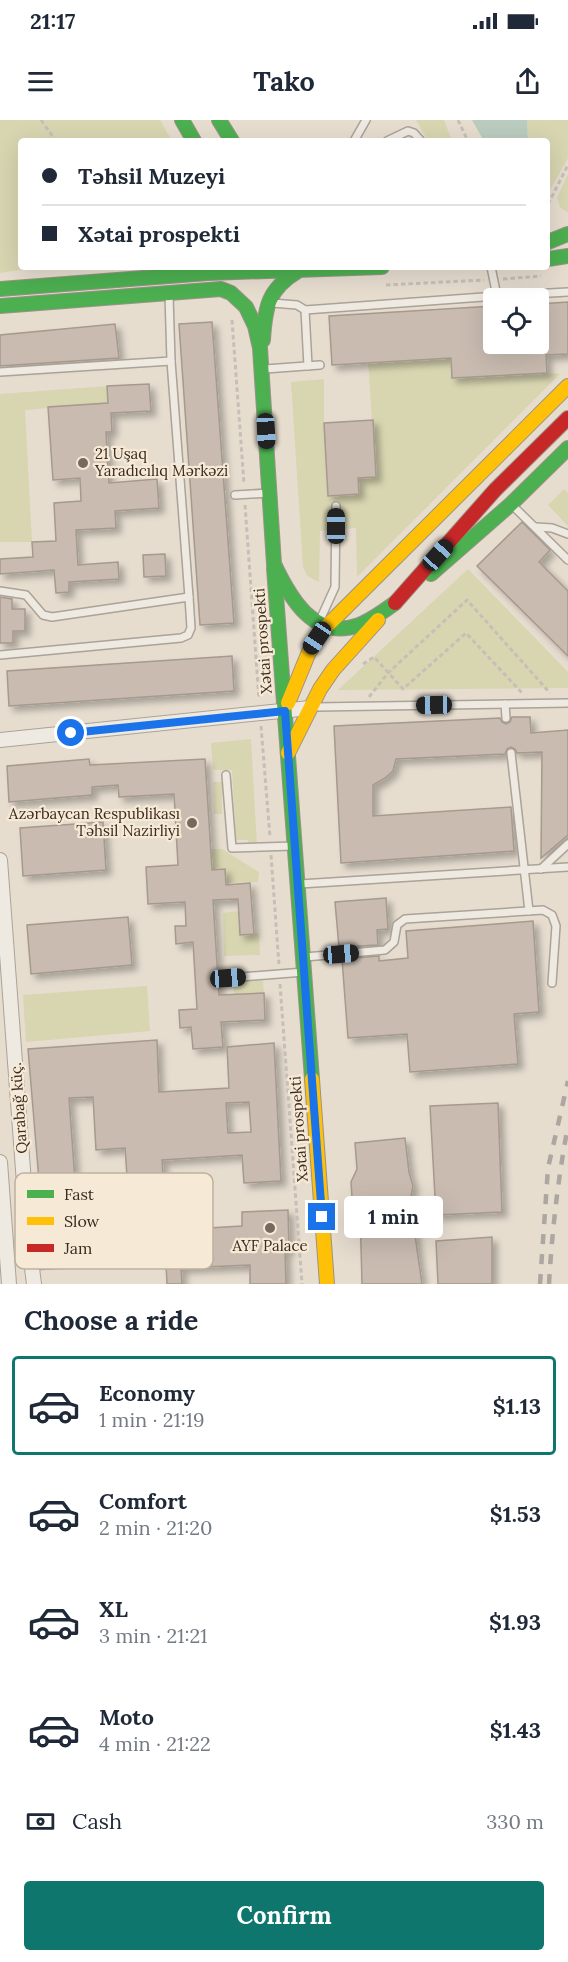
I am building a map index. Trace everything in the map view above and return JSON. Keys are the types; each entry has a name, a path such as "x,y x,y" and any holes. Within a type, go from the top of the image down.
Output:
{"main road":[{"path":"182,120 192,138"},
{"path":"219,120 230,138"},
{"path":"550,241 568,234"},
{"path":"550,258 568,256"},
{"path":"0,289 210,270"},
{"path":"262,364 268,302 280,282 295,270"},
{"path":"0,306 221,289 240,297 248,309 255,326 262,364"},
{"name":"Xətai prospekti","path":"262,364 274,564 327,1284"},
{"path":"285,711 323,624 568,386"},
{"path":"288,753 310,708 333,670 495,490 568,418"},
{"path":"274,564 291,600 310,618 323,624 356,626 395,603 446,562 511,504 568,448"}],"street":[{"path":"0,740 310,708"},
{"name":"Qarabağ küç.","path":"0,860 23,1173"},
{"name":"Qarabağ küç.","path":"0,1162 9,1284"},
{"path":"0,1168 23,1167"},
{"path":"6,1239 15,1239"},
{"name":"Qarabağ küç.","path":"32,1269 34,1284"}],"lane":[{"path":"356,138 366,120"},
{"path":"393,138 408,131 418,138"},
{"path":"491,270 495,288"},
{"path":"549,293 568,292"},
{"path":"0,655 181,638 188,635 191,628 171,361 169,293"},
{"path":"268,302 297,305 305,309 483,297"},
{"path":"305,309 308,366"},
{"path":"0,372 171,361"},
{"path":"262,364 321,365"},
{"path":"235,495 270,493"},
{"path":"511,504 568,559"},
{"path":"323,624 335,586 336,506"},
{"path":"536,527 552,528 568,534"},
{"path":"0,591 26,595 43,615 52,617 189,597"},
{"path":"310,708 362,705 568,703"},
{"path":"505,704 506,718"},
{"path":"511,753 529,911"},
{"path":"226,775 232,848 294,846"},
{"path":"541,869 568,844"},
{"path":"297,884 568,867"},
{"path":"302,957 385,950 394,942 397,925 405,919 543,910 552,915 556,926 552,982"},
{"path":"228,978 304,972"}],"path":[{"path":"41,120 54,138"},
{"path":"458,120 467,138"},
{"path":"550,200 568,165"},
{"path":"377,285 547,276"},
{"path":"231,315 302,1284"},
{"path":"362,705 388,673 468,600 559,703"},
{"path":"358,668 374,657 403,689 466,633 532,704"}],"shaded area":[{"path":"0,120 160,120 170,138 18,138 19,270 0,273"},
{"path":"416,120 444,120 451,138 426,138"},
{"path":"472,120 527,120 528,138 482,138"},
{"path":"527,120 568,120 568,158 550,190 550,138 528,138"},
{"path":"568,174 568,213 560,207 557,198"},
{"path":"451,358 452,378 560,374 357,577 356,528 320,531 319,582 307,576 303,567 291,382 324,379 328,496 359,494 358,478 376,477 368,362"},
{"path":"107,386 108,403 25,410 32,542 0,542 0,394"},
{"path":"564,489 568,493 568,526 548,505"},
{"path":"468,569 568,672 568,688 338,690"},
{"path":"251,739 257,846 249,845 248,840 236,840 232,770 213,770 211,743"},
{"path":"213,782 222,782 222,814 214,814"},
{"path":"210,849 222,849 259,872 258,882 225,883 204,871"},
{"path":"238,911 240,935 259,933 260,955 224,956 223,913"},
{"path":"233,981 263,981 264,993 234,994"},
{"path":"147,986 150,1031 26,1042 23,995"}],"building":[{"path":"568,302 568,354 546,355 547,373 452,378 451,358 332,365 329,316 483,307 483,354 549,354 549,303"},
{"path":"212,322 234,623 200,625 179,324"},
{"path":"115,324 119,358 0,366 0,335"},
{"path":"149,384 151,411 111,413 112,432 106,432 109,483 157,479 159,508 115,511 116,528 76,530 78,565 118,562 119,579 69,582 69,592 56,593 54,570 0,574 0,559 33,557 32,542 56,541 54,503 81,501 80,478 53,480 48,407 108,403 107,386"},
{"path":"373,420 376,477 358,478 359,494 328,496 324,423"},
{"path":"522,522 550,550 539,562 568,591 568,656 477,566"},
{"path":"165,554 166,576 144,577 143,555"},
{"path":"0,597 12,599 12,609 25,609 25,631 13,631 13,643 0,643"},
{"path":"232,656 234,691 9,706 7,671"},
{"path":"512,717 530,717 531,733 568,730 568,835 541,858 542,752 517,753 511,747 505,754 396,759 393,771 373,785 373,816 511,807 514,851 341,863 334,726 500,718 506,724"},
{"path":"89,759 90,765 205,759 212,870 225,869 226,885 250,883 254,934 240,935 238,899 213,900 219,995 264,993 265,1020 221,1022 223,1047 193,1049 191,1027 180,1028 179,1010 197,1009 193,942 176,944 175,926 186,926 185,902 148,904 146,867 178,865 174,794 119,797 118,785 92,787 92,795 9,802 7,766"},
{"path":"103,822 106,870 23,876 20,828"},
{"path":"386,898 388,929 377,930 378,945 339,947 335,902"},
{"path":"128,917 132,965 31,974 27,925"},
{"path":"533,921 539,1012 514,1014 518,1064 410,1072 407,1034 348,1038 342,959 379,956 379,961 408,958 406,931"},
{"path":"157,1040 159,1092 229,1088 227,1047 274,1043 281,1181 244,1183 242,1155 162,1160 163,1173 127,1173 125,1148 96,1150 93,1097 69,1098 74,1173 38,1173 28,1049","holes":["249,1102 251,1132 228,1133 226,1103"]},
{"path":"498,1103 502,1212 436,1215 430,1106"},
{"path":"405,1138 413,1186 410,1201 422,1284 362,1284 360,1210 352,1197 351,1182 357,1169 355,1143"},
{"path":"288,1210 289,1250 285,1250 286,1284 250,1284 250,1265 213,1267 213,1228 242,1226 242,1212"},
{"path":"492,1237 492,1284 438,1284 436,1241"},
{"path":"166,1269 181,1269 182,1284 167,1284"}],"railway":[{"path":"540,1284 548,1168 568,1081"},
{"path":"549,1284 556,1205 568,1126"}],"traffic: fast":[{"path":"182,120 192,138"},
{"path":"219,120 230,138"},
{"path":"550,241 568,234"},
{"path":"550,259 568,256"},
{"path":"0,289 208,273 295,270"},
{"path":"263,340 267,308 274,292 298,271"},
{"path":"0,306 221,289 231,293 246,307 255,326 260,348 274,564 280,577 306,613 317,622 329,627 343,628 359,625 395,603"},
{"path":"431,574 511,504 568,448"},
{"path":"274,568 312,1079"}],"traffic: slow":[{"path":"288,703 309,652 327,626 568,386"},
{"path":"288,753 320,689 333,670 378,620"},
{"path":"312,1079 327,1284"}],"traffic: jam":[{"path":"395,603 495,490 568,418"}],"place":[{"name":"21 Uşaq Yaradıcılıq Mərkəzi","path":"83,463"},
{"name":"Azərbaycan Respublikası Təhsil Nazirliyi","path":"192,823"},
{"name":"AYF Palace","path":"270,1228"}],"route":[{"path":"71,733 285,711 322,1217"}]}
